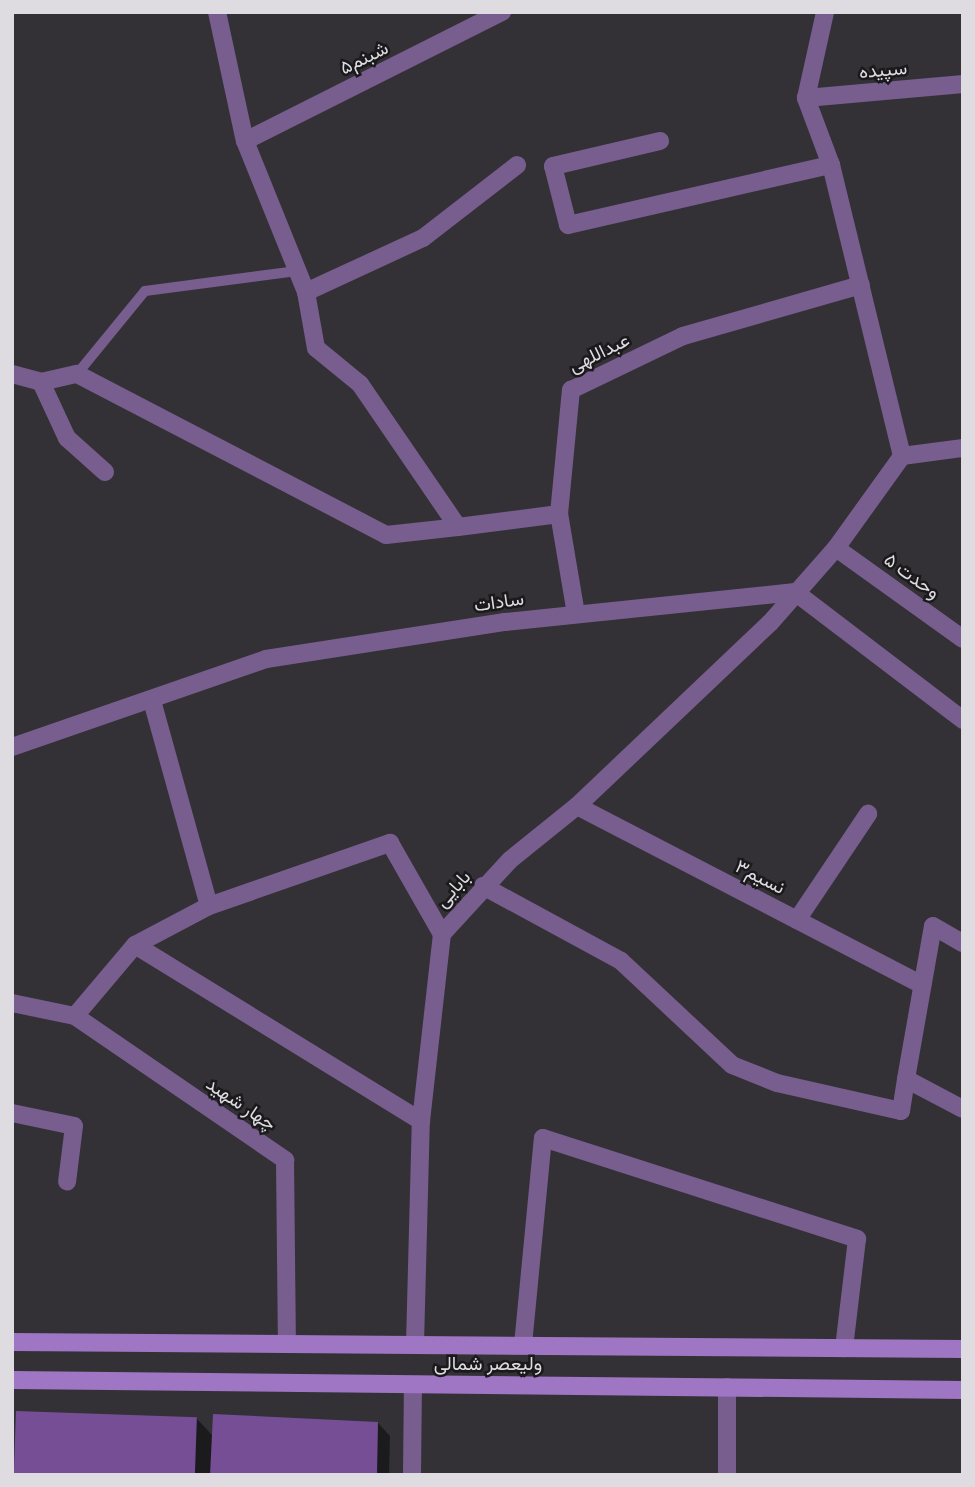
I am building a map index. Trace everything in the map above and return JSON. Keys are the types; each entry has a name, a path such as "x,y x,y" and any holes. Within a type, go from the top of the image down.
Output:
{"main road":[{"name":"ولیعصر شمالی","path":"12,1342 963,1349"},
{"name":"ولیعصر شمالی","path":"12,1380 963,1390"}],"street":[{"path":"217,12 245,141 306,292 316,348 359,384 458,527"},
{"name":"شبنم۵","path":"245,141 502,12"},
{"path":"825,12 806,98 831,165 902,456 963,448"},
{"name":"سپیده","path":"806,98 963,84"},
{"path":"660,141 553,166 568,225 831,165"},
{"path":"306,292 423,239 517,165"},
{"name":"عبداللهی","path":"576,614 559,514 571,390 683,336 860,285"},
{"path":"12,374 41,383 77,374 386,535 559,514"},
{"path":"41,383 67,438 105,472"},
{"name":"بابایی","path":"415,1343 421,1121 442,934 483,886 577,806 770,623 836,548 902,456"},
{"name":"وحدت ۵","path":"836,548 963,639"},
{"path":"795,592 963,720"},
{"name":"سادات","path":"12,747 266,659 576,614 795,592"},
{"path":"152,700 209,906"},
{"name":"نسیم۳","path":"577,806 922,985"},
{"path":"797,920 868,814"},
{"path":"75,1016 135,945 209,906 390,843 442,934"},
{"path":"483,886 621,961 732,1065 777,1083 901,1111 933,926 963,943"},
{"path":"135,945 421,1121"},
{"name":"چهار شهید","path":"12,1003 75,1016 285,1160 286,1342"},
{"path":"906,1079 963,1109"},
{"path":"12,1113 74,1126 67,1182"},
{"path":"523,1345 543,1138 857,1239 845,1348"},
{"path":"412,1475 413,1385"},
{"path":"727,1387 727,1475"}],"lane":[{"path":"77,374 145,291 297,271"}],"building":[{"path":"16,1411 197,1417 195,1475 14,1475"},
{"path":"213,1414 378,1422 377,1475 210,1475"}]}
